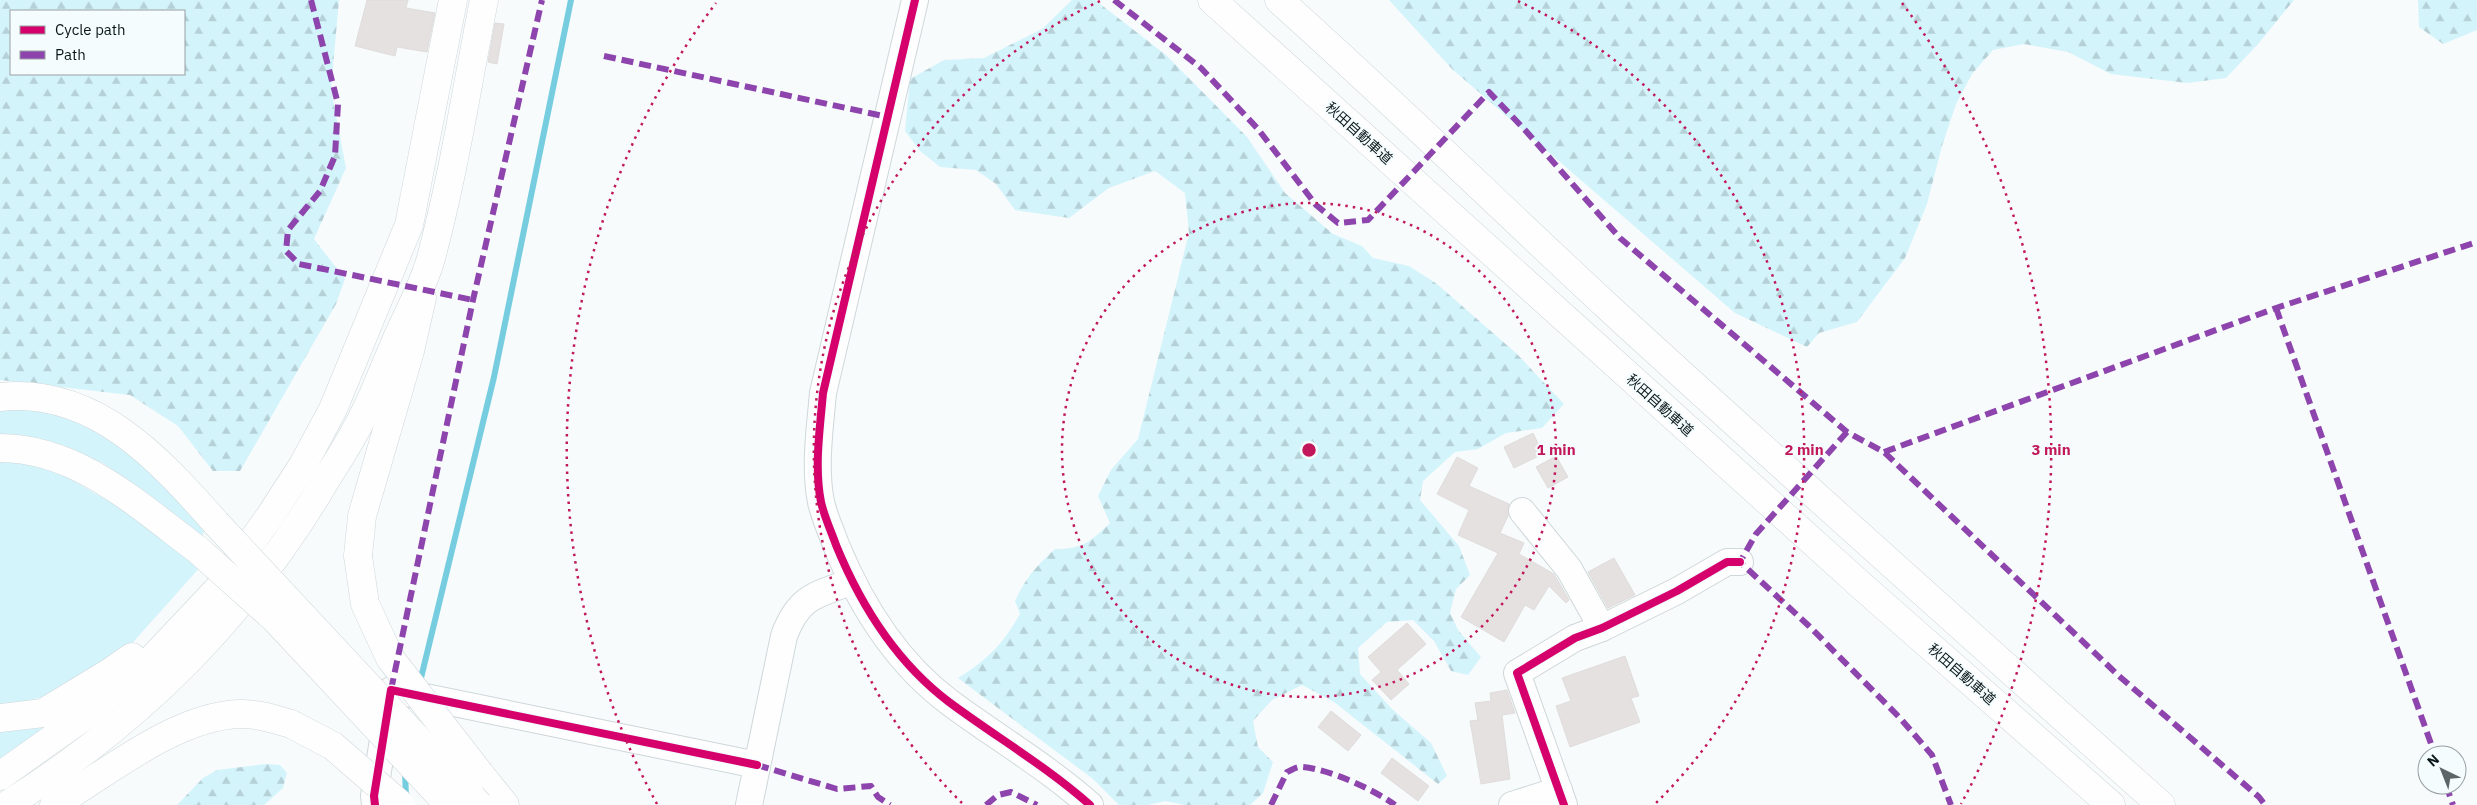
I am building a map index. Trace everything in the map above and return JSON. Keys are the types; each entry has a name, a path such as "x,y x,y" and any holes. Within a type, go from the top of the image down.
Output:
{"main road":[{"path":"0,776 93,710 151,660 218,589 293,479 333,409 406,234 428,134 453,0"},
{"path":"484,0 457,145 410,351 362,516 358,556 365,604 390,658 505,805"},
{"name":"秋田自動車道","path":"1212,0 1864,588 2111,805"},
{"path":"1279,0 1363,75 1628,325 2161,805"},
{"path":"7,805 56,774 108,736 166,685 237,609 298,527 366,412 430,260"},
{"path":"0,397 55,400 109,421 166,467 479,805"},
{"path":"0,448 18,448 66,460 123,493 198,550 275,619 449,805"},
{"path":"0,718 43,712 60,703 116,668 218,589"},
{"path":"54,805 151,743 207,719 238,714 268,717 291,724 333,746 401,805"}],"street":[{"path":"915,0 823,393 818,445 821,502 851,582 872,621 897,652 925,682 949,702 1067,785 1090,805"},
{"path":"1522,511 1569,569 1602,628"},
{"path":"1512,805 1562,797 1517,673 1575,638 1602,628 1677,591 1727,562 1740,562"},
{"path":"749,805 784,636 792,616 813,596 851,582"},
{"path":"375,805 374,796 391,690 757,765"}],"green space":[{"path":"0,0 339,0 331,89 346,168 314,239 345,279 336,304 240,471 213,471 178,426 130,395 0,380"},
{"path":"1072,0 1095,0 1166,55 1247,137 1285,193 1333,234 1362,246 1373,258 1409,266 1437,284 1517,354 1564,404 1542,428 1506,433 1478,449 1455,452 1423,481 1420,500 1459,546 1470,575 1456,589 1450,613 1458,630 1481,657 1468,675 1451,671 1434,641 1413,620 1387,622 1358,648 1360,674 1392,709 1431,743 1447,776 1438,784 1334,702 1302,685 1272,700 1253,721 1258,747 1273,762 1263,793 1250,805 1185,805 1165,801 1148,805 1119,805 1093,779 958,678 986,658 1007,634 1020,614 1015,601 1032,573 1042,562 1055,549 1073,548 1086,543 1110,523 1098,496 1111,470 1138,439 1189,233 1185,193 1155,171 1109,188 1069,218 1015,210 996,184 976,170 940,167 920,151 905,131 910,79 944,60 984,58 1042,29"},
{"path":"1389,0 2294,0 2259,43 2226,78 2187,83 2111,74 2068,52 2024,44 1993,50 1972,74 1956,104 1942,146 1927,204 1905,258 1857,322 1819,333 1807,347 1735,313 1452,69"},
{"path":"2418,0 2477,0 2477,30 2443,44 2419,27"},
{"path":"0,406 66,414 134,456 208,524 202,536 103,463 14,435 0,436"},
{"path":"0,460 24,460 65,476 146,523 202,565 127,649 62,692 0,708"},
{"path":"69,714 0,759 0,729"},
{"path":"265,764 280,765 287,773 283,788 264,805 177,805 203,778 217,770"}],"building":[{"path":"367,0 408,0 406,8 435,13 427,52 397,47 395,56 355,46"},
{"path":"495,23 504,24 497,64 488,62"},
{"path":"1533,433 1543,454 1514,468 1504,447"},
{"path":"1556,456 1568,477 1548,488 1536,467"},
{"path":"1457,457 1478,468 1469,486 1509,504 1508,516 1500,533 1524,543 1519,554 1554,574 1569,600 1566,603 1549,586 1534,610 1525,605 1504,642 1461,617 1498,553 1458,535 1469,510 1437,494"},
{"path":"1614,558 1635,595 1608,608 1588,572"},
{"path":"1407,623 1426,644 1397,670 1409,684 1391,700 1372,680 1381,672 1368,657"},
{"path":"1625,656 1639,696 1631,698 1640,722 1570,747 1556,706 1571,701 1562,678"},
{"path":"1507,690 1515,713 1502,715 1510,779 1481,784 1470,721 1478,720 1475,703 1491,701 1490,693"},
{"path":"1331,711 1361,735 1348,751 1318,727"},
{"path":"1392,758 1429,786 1418,801 1381,773"}],"waterway":[{"path":"420,682 494,377 571,0"},
{"path":"405,771 406,798"}],"marked path":[{"path":"311,0 338,104 335,156 320,191 288,230 286,251 299,264 473,300"},
{"path":"391,690 473,300 542,0"},
{"path":"1114,0 1201,68 1258,129 1316,205 1338,223 1368,220 1489,92 1620,238 1847,432 1884,452 2119,676 2259,797 2265,805"},
{"path":"604,56 888,117"},
{"path":"1884,452 2276,308 2477,242"},
{"path":"2276,308 2431,745"},
{"path":"1847,432 1756,534 1740,562 1809,626 1900,718 1932,755 1951,805"},
{"path":"757,765 837,789 871,786 878,797 890,805"},
{"path":"1271,805 1287,772 1300,767 1325,772 1350,781 1395,805"},
{"path":"986,805 998,795 1011,792 1037,805"},
{"path":"2450,795 2453,805"}],"cycle path":[{"path":"915,0 823,393 818,461 821,502 836,545 857,590 882,631 912,669 949,702 1038,764 1090,805"},
{"path":"1564,805 1517,673 1575,638 1602,628 1677,591 1727,562 1740,562"},
{"path":"375,805 374,796 391,690 757,765"}]}
